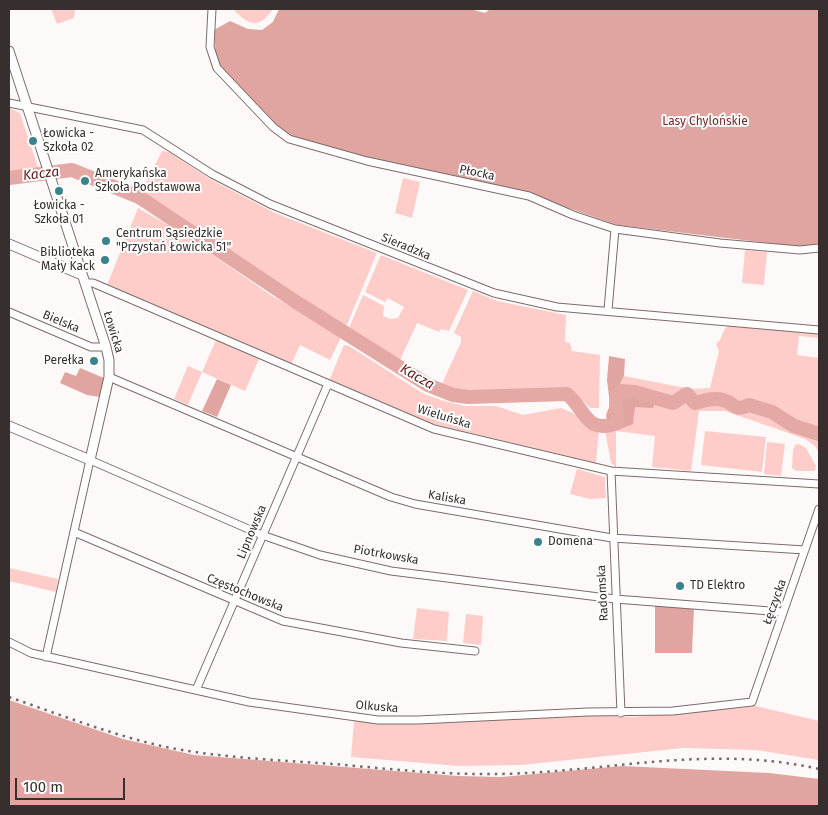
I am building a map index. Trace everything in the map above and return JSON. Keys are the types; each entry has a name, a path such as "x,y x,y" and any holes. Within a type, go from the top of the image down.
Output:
{"street":[{"name":"Płocka","path":"212,9 210,47 217,68 273,127 289,139 367,161 520,194 615,229 720,243 800,250 819,248"},
{"name":"Łowicka","path":"9,51 109,360 109,377 46,657"},
{"name":"Sieradzka","path":"9,103 143,130 212,174 270,204 494,293 539,304 819,330"},
{"path":"608,310 615,229"},
{"name":"Wieluńska","path":"9,244 83,279 434,429 611,471 819,484"},
{"name":"Bielska","path":"9,312 91,348 106,347"},
{"name":"Kaliska","path":"109,377 407,502 612,538 805,550"},
{"name":"Lipnowska","path":"196,690 328,384"},
{"name":"Piotrkowska","path":"9,426 309,553 391,570 615,599 783,612"},
{"name":"Radomska","path":"611,471 612,538 621,713"},
{"name":"Łęczycka","path":"752,702 819,509"},
{"name":"Częstochowska","path":"74,532 283,621 401,643 475,651"},
{"name":"Olkuska","path":"9,642 22,650 46,657 249,702 378,720 418,720 588,712 681,711 720,704 752,702"}],"shaded area":[{"path":"51,9 75,9 74,18 57,24"},
{"path":"233,9 273,9 263,20 253,23 244,19"},
{"path":"9,108 20,113 42,180 9,182"},
{"path":"162,151 169,152 210,179 275,213 377,253 346,327 333,318 329,320 319,311 278,288 144,194 142,191"},
{"path":"403,178 420,182 412,218 395,213"},
{"path":"138,208 175,229 272,296 342,335 330,360 300,345 291,365 107,285"},
{"path":"745,250 767,252 764,285 742,283"},
{"path":"381,255 468,290 449,331 441,329 439,332 417,323 400,360 349,328 363,295 384,306 383,316 391,319 398,318 404,307 388,298 385,302 365,292"},
{"path":"473,291 497,301 566,315 565,342 570,343 572,351 600,355 599,408 590,408 575,394 563,390 530,393 464,392 441,386 461,342 461,337 454,333"},
{"path":"728,326 819,334 819,338 799,336 797,355 819,358 819,453 815,446 805,439 777,429 725,411 699,411 691,471 652,467 655,436 616,431 616,467 611,463 605,430 615,431 634,407 659,394 620,384 624,376 691,389 710,388 719,351 716,344"},
{"path":"216,340 259,359 245,391 202,372"},
{"path":"344,345 349,346 424,394 441,400 464,406 496,406 523,415 561,408 573,413 590,427 599,429 596,463 430,423 329,381"},
{"path":"188,366 202,372 188,405 174,399"},
{"path":"705,431 766,437 762,472 701,465"},
{"path":"767,442 785,444 781,476 764,474"},
{"path":"799,444 806,448 816,466 815,471 796,471 792,468 793,450 795,445"},
{"path":"577,469 605,477 606,498 590,499 570,494"},
{"path":"9,568 58,579 56,592 9,581"},
{"path":"417,608 449,612 447,641 413,639"},
{"path":"466,614 483,616 481,645 463,643"},
{"path":"756,706 819,721 819,760 756,750 683,748 521,765 458,766 351,757 354,720 390,724 588,715 633,717"}],"green space":[{"name":"Lasy Chylońskie","path":"279,9 470,9 485,13 490,9 819,9 819,245 802,247 617,225 511,188 368,159 289,137 223,73 216,59 214,30 230,21 248,29 262,30 273,22"},
{"path":"609,356 625,359 624,376 620,384 659,394 653,408 635,407 633,424 615,431 612,431 611,421 607,421 606,415 610,405 607,380"},
{"path":"80,368 104,378 100,397 87,395 60,383 65,372 76,376"},
{"path":"217,379 231,385 217,417 202,411"},
{"path":"655,606 694,608 692,653 655,653"},
{"path":"9,700 123,739 194,755 458,776 501,777 622,766 769,773 819,779 819,806 9,806"}],"waterway":[{"name":"Kacza","path":"9,178 72,170 139,197 296,302 428,385 453,395 468,397 567,394 588,419 599,426 607,426 617,423 616,402 622,391 635,392 673,403 687,394 695,403 716,399 723,400 737,408 749,405 772,412 794,426 819,434"}],"railway":[{"path":"9,697 126,737 187,751 250,758 458,774 540,772 698,759 778,762 819,769"}],"place":[{"name":"Łowicka - Szkoła 02","path":"33,141"},
{"name":"Amerykańska Szkoła Podstawowa","path":"85,181"},
{"name":"Łowicka - Szkoła 01","path":"59,191"},
{"name":"Centrum Sąsiedzkie \"Przystań Łowicka 51\"","path":"106,241"},
{"name":"Biblioteka Mały Kack","path":"105,260"},
{"name":"Perełka","path":"94,361"},
{"name":"Domena","path":"538,542"},
{"name":"TD Elektro","path":"680,586"}]}
